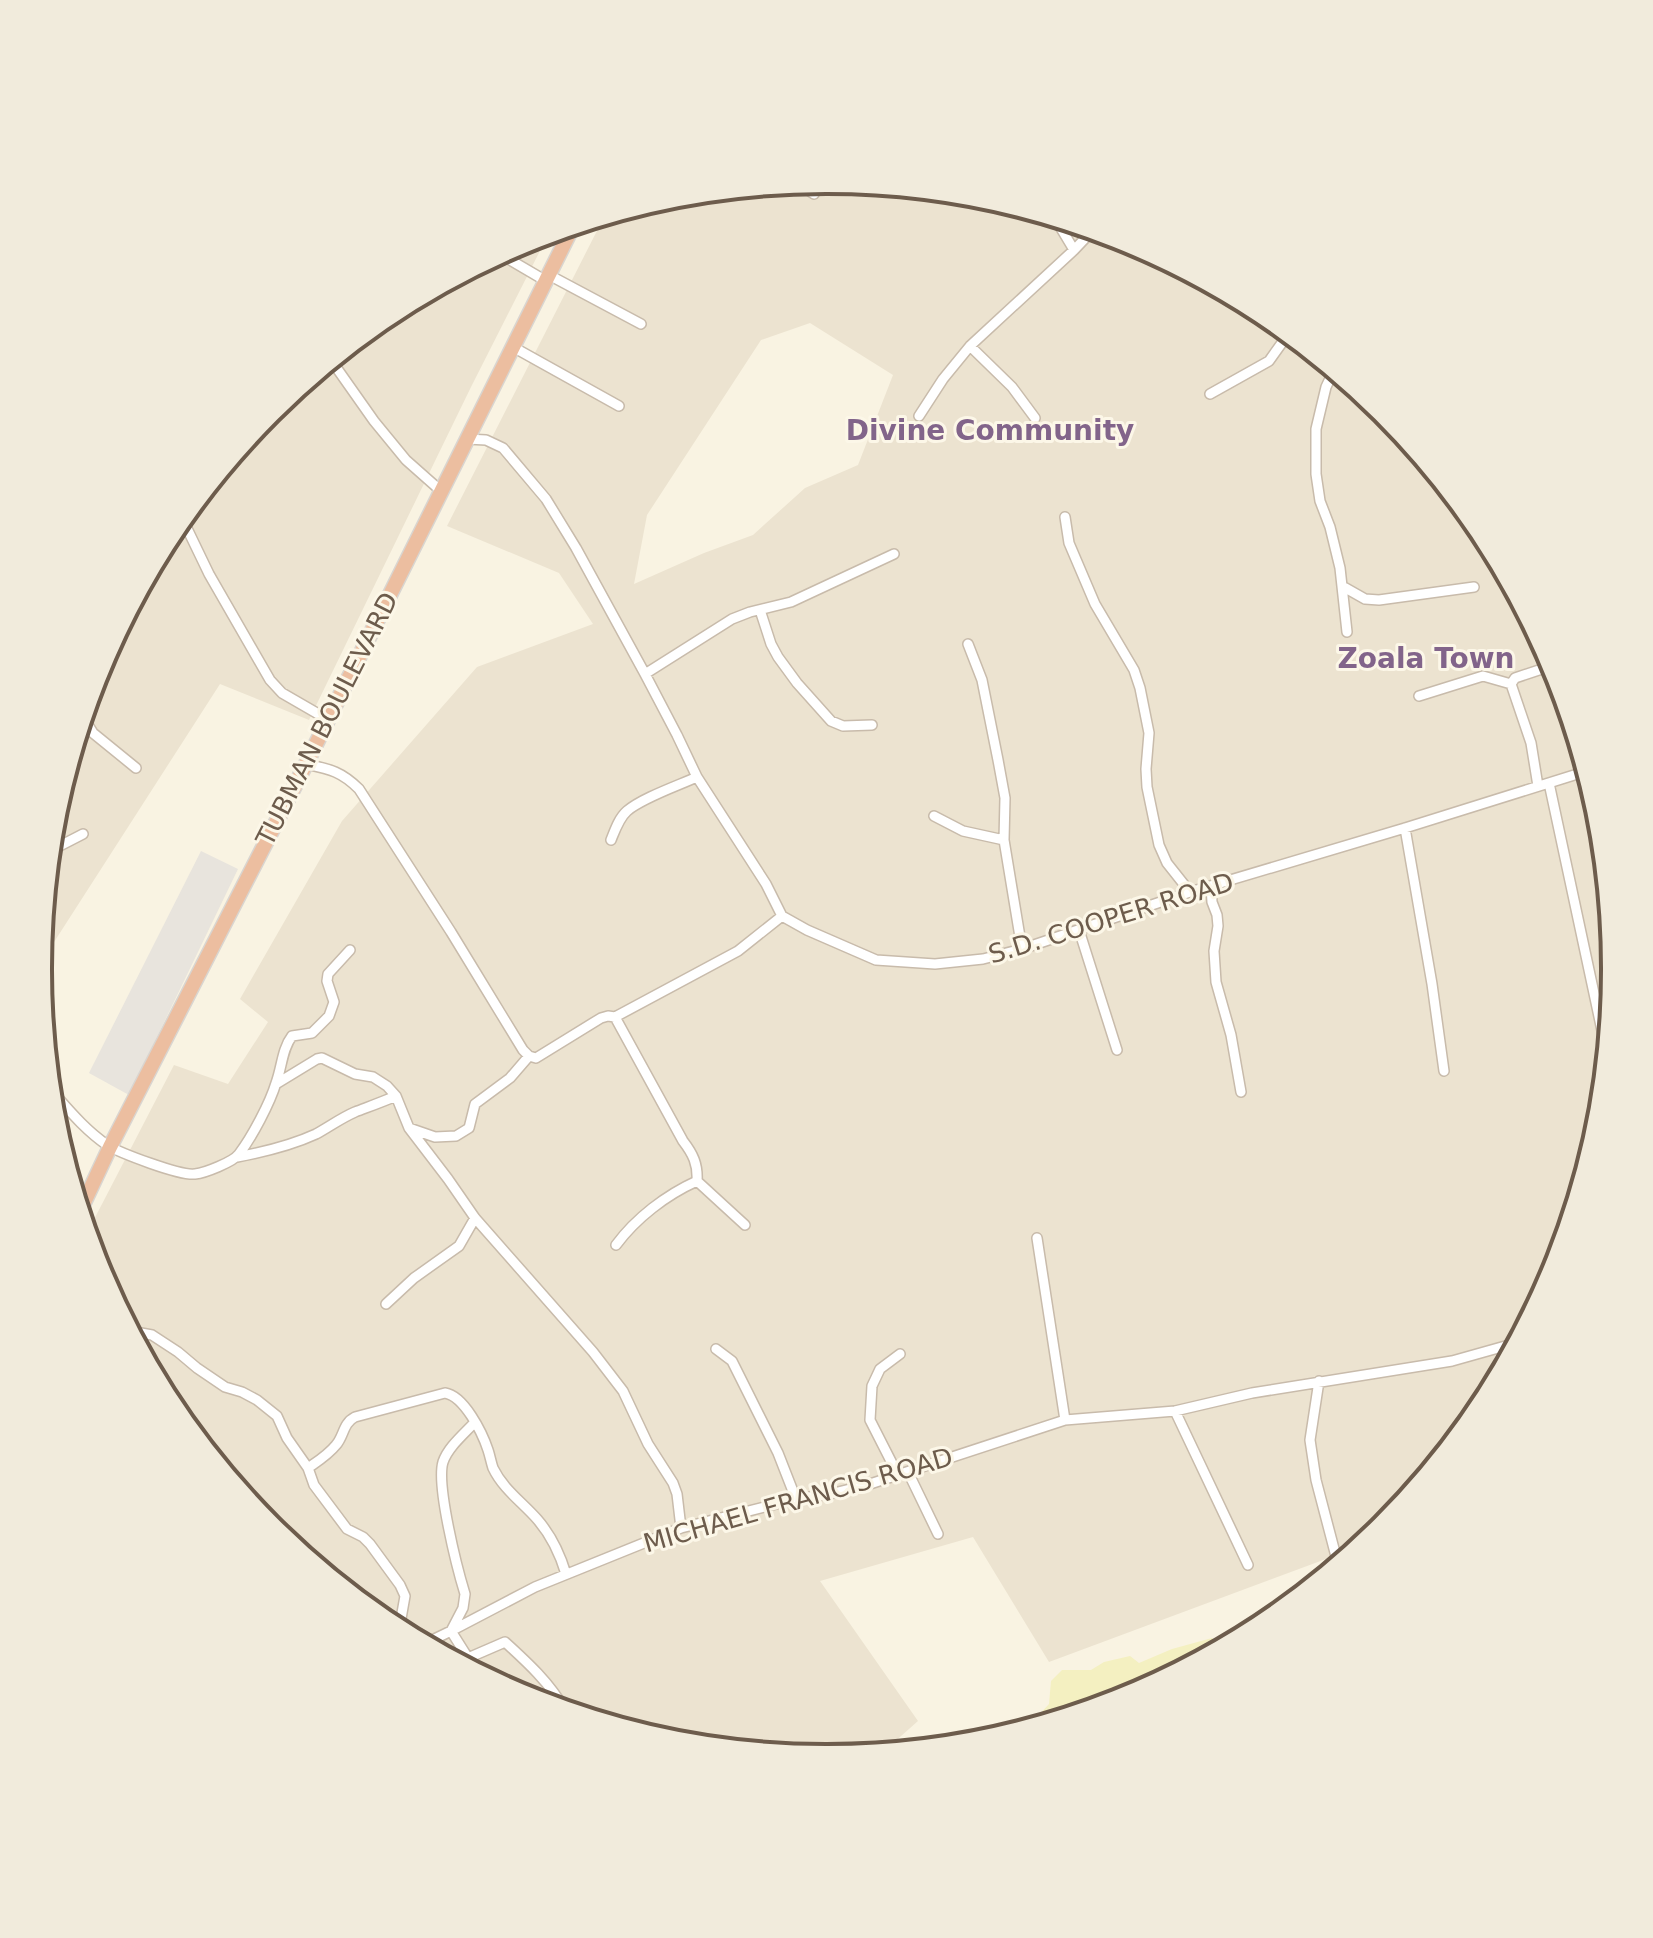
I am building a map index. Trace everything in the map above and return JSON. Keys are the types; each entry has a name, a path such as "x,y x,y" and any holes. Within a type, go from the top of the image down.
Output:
{"highway":[{"name":"TUBMAN BOULEVARD","path":"87,1197 566,240"}],"street":[{"path":"1063,232 1074,250"},
{"path":"919,416 970,346 1084,239"},
{"path":"513,261 641,324"},
{"path":"1210,394 1269,361 1282,343"},
{"path":"970,346 1012,387 1035,418"},
{"path":"513,347 619,406"},
{"path":"338,369 406,460 441,491"},
{"path":"1329,380 1316,429 1316,474 1320,501 1340,568 1347,632"},
{"path":"306,764 336,771 359,789 529,1056 536,1058 601,1018 615,1017 738,951 782,916 766,884 697,777 645,674 546,499 503,448 486,440 467,439"},
{"path":"1065,517 1069,543 1095,604 1134,670 1149,733 1147,787 1159,845 1167,863 1190,892"},
{"path":"188,531 209,574 270,680 282,693 327,719"},
{"path":"645,674 732,619 791,602 894,554"},
{"path":"1342,586 1365,599 1379,600 1474,587"},
{"path":"760,610 778,657 831,721 843,726 872,725"},
{"path":"968,644 982,680 1000,769 1005,798 1004,840 1022,949"},
{"path":"1511,684 1515,678 1540,670"},
{"path":"1419,696 1483,676 1511,684"},
{"path":"1511,684 1531,743 1538,786"},
{"path":"90,729 136,768"},
{"name":"S.D. COOPER ROAD","path":"782,916 876,960 935,964 983,959 1022,949 1190,892 1576,774"},
{"path":"611,840 626,811 697,777"},
{"path":"1549,783 1599,1017"},
{"path":"934,816 963,831 1004,840"},
{"path":"1405,828 1444,1071"},
{"path":"63,844 83,834"},
{"path":"1211,887 1218,926 1214,951 1216,982 1231,1035 1241,1092"},
{"path":"1079,930 1117,1050"},
{"path":"237,1157 276,1084 286,1044 292,1036 312,1033 329,1016 334,1002 327,981 328,974 350,950"},
{"path":"615,1017 691,1153 698,1167 697,1181"},
{"path":"409,1128 435,1137 456,1136 469,1128 475,1104 510,1078 529,1056"},
{"path":"276,1084 322,1058 355,1074 373,1077 387,1086 396,1096 409,1128 475,1218 593,1352 623,1391 648,1444 673,1483 681,1528"},
{"path":"65,1106 81,1125 110,1147 179,1173 194,1175 237,1157 293,1144 353,1113 396,1096"},
{"path":"697,1181 745,1225"},
{"path":"616,1245 627,1230 658,1205 697,1181"},
{"path":"386,1304 414,1278 459,1246 475,1218"},
{"path":"1037,1238 1065,1420"},
{"path":"144,1333 152,1335 178,1352 225,1387 257,1400 277,1416 287,1438 308,1468 314,1485 347,1529 370,1544 400,1585 405,1596 401,1616"},
{"name":"MICHAEL FRANCIS ROAD","path":"436,1638 535,1587 681,1528 796,1499 830,1494 1065,1420 1175,1411 1252,1393 1452,1361 1502,1347"},
{"path":"716,1349 732,1361 778,1453 796,1499"},
{"path":"900,1354 880,1369 872,1386 870,1420 938,1534"},
{"path":"1319,1381 1310,1440 1316,1480 1335,1553"},
{"path":"308,1468 338,1444 348,1421 355,1417 445,1393 453,1394 475,1422 501,1482 539,1521 561,1555 566,1574"},
{"path":"1175,1411 1248,1565"},
{"path":"466,1654 451,1631 463,1608 465,1594 441,1478 443,1461 475,1422"},
{"path":"471,1657 505,1642 555,1694"}],"shaded area":[{"path":"776,196 877,196 978,209 1027,221 1123,253 1214,298 1257,325 1337,387 1409,458 1441,498 1497,582 1521,626 1560,720 1575,769 1594,868 1601,969 1599,1020 1586,1120 1575,1169 1560,1218 1521,1312 1497,1356 1441,1440 1409,1480 1337,1551 1328,1558 1049,1662 973,1537 820,1581 918,1721 896,1740 826,1744 776,1742 675,1729 626,1717 530,1685 484,1664 396,1613 355,1583 279,1517 244,1480 212,1440 156,1356 132,1312 94,1220 174,1065 228,1084 268,1022 240,999 342,821 477,667 593,624 559,573 447,526 597,230 675,209","holes":["810,323 893,375 858,465 805,488 753,535 634,584 647,515 761,340"]},
{"path":"541,249 309,720 220,684 53,944 59,868 67,818 93,720 132,626 183,539 244,458 279,421 355,355 439,298"},
{"path":"201,851 238,869 129,1095 89,1073"}],"sand":[{"path":"1214,1640 1123,1685 1041,1713 1049,1704 1051,1681 1062,1670 1091,1670 1104,1662 1130,1656 1139,1663 1172,1649"}],"district":[{"name":"Divine Community","path":"990,430"},
{"name":"Zoala Town","path":"1426,658"}]}
